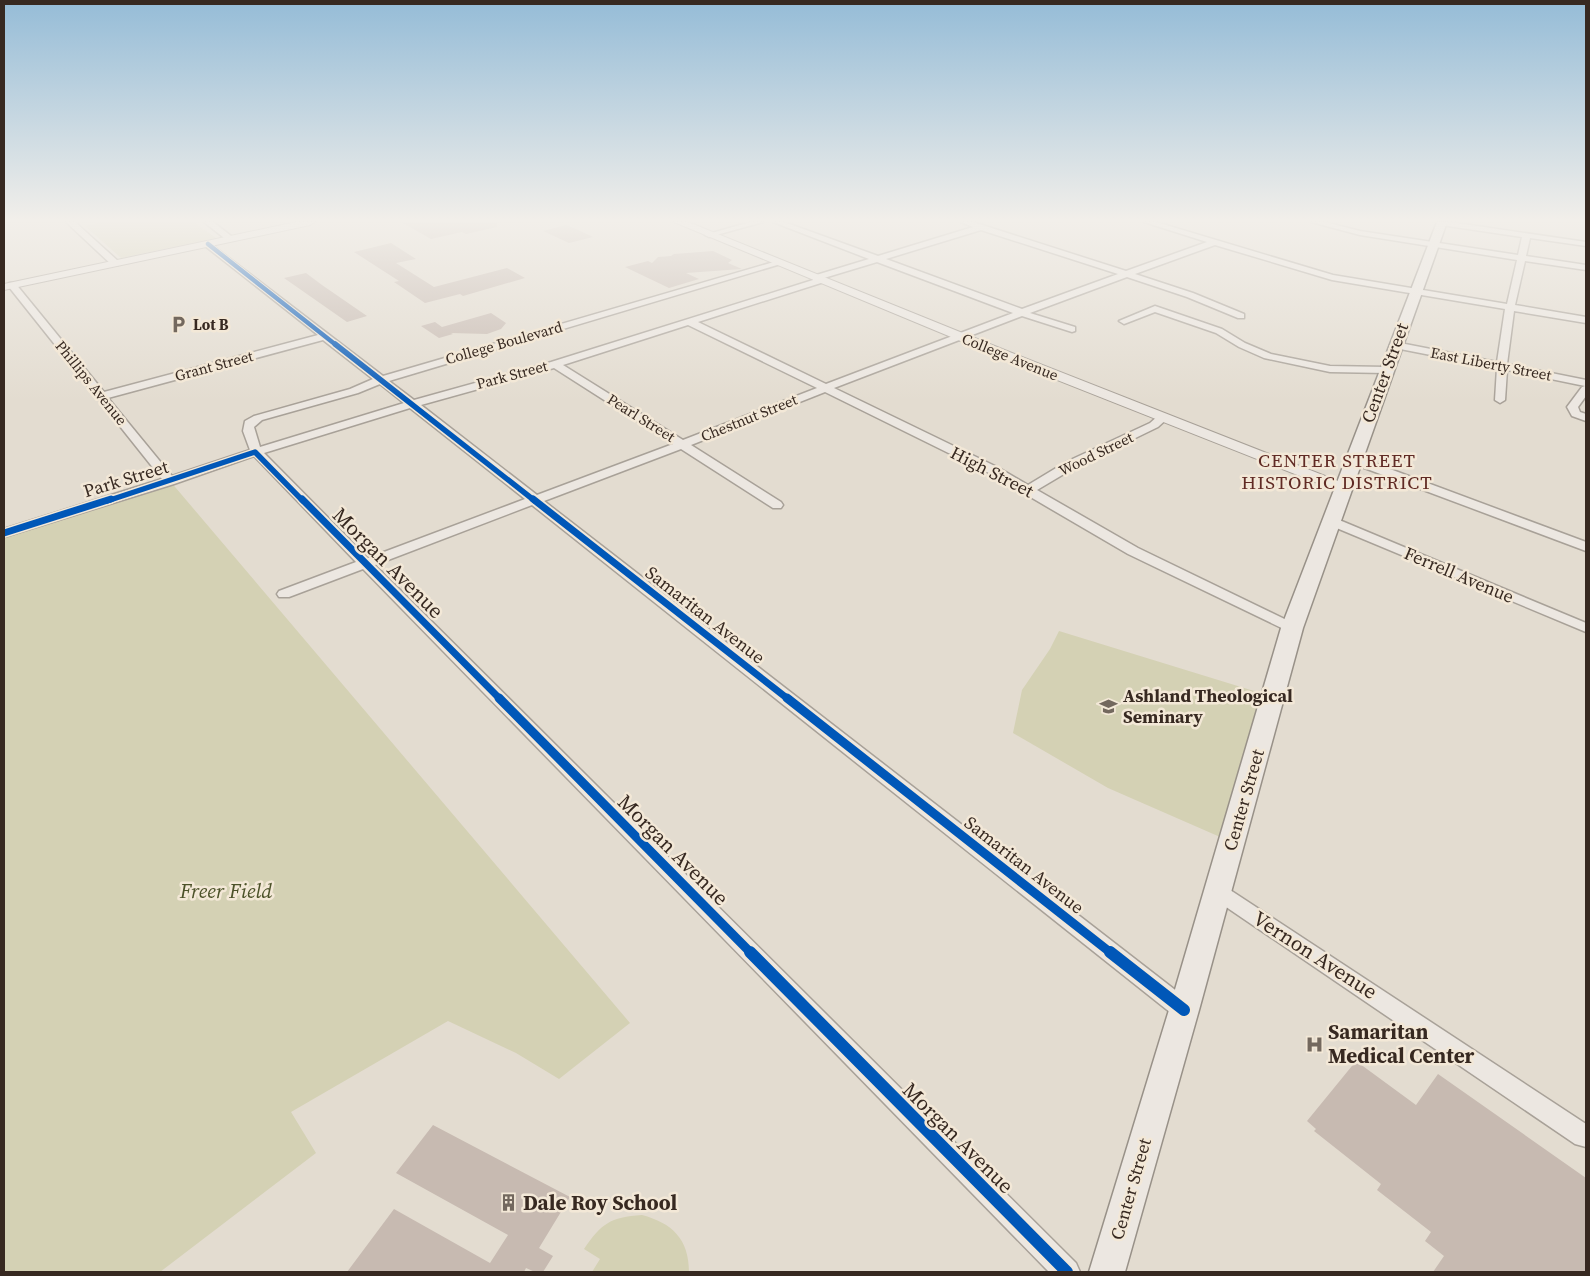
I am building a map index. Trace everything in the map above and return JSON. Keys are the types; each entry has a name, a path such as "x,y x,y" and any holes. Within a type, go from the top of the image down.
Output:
{"main road":[{"name":"Center Street","path":"1107,1272 1184,1010 1292,628 1419,282"}],"street":[{"path":"8,286 29,282"},
{"name":"Samaritan Avenue","path":"256,282 1184,1010"},
{"name":"College Boulevard","path":"258,418 717,282"},
{"name":"Park Street","path":"4,533 255,452 503,377 555,364 811,282"},
{"name":"College Avenue","path":"825,282 1342,488"},
{"path":"938,282 1053,324 1072,329"},
{"name":"Chestnut Street","path":"284,594 754,418 958,336 1108,282"},
{"path":"1150,282 1190,295 1241,316"},
{"path":"1359,282 1586,320"},
{"path":"1500,400 1501,366 1516,282"},
{"name":"Phillips Avenue","path":"8,286 102,396 170,481"},
{"path":"1124,321 1155,309 1219,331 1247,348 1268,356 1330,369 1386,370"},
{"name":"High Street","path":"690,322 1029,490 1133,551 1292,628"},
{"name":"Grant Street","path":"102,396 326,336"},
{"name":"East Liberty Street","path":"1395,345 1586,383"},
{"name":"Pearl Street","path":"555,364 777,505"},
{"path":"1586,389 1572,407 1576,414 1586,418"},
{"name":"Wood Street","path":"1029,490 1070,465 1154,425 1163,417"},
{"name":"Morgan Avenue","path":"258,418 251,421 247,427 255,442 255,452 1067,1272"},
{"path":"1355,460 1586,547"},
{"name":"Ferrell Avenue","path":"1332,521 1586,628"},
{"name":"Vernon Avenue","path":"1217,891 1321,958 1583,1136 1586,1136"}],"green space":[{"name":"Freer Field","path":"170,481 630,1023 559,1079 516,1053 448,1021 291,1112 316,1153 160,1272 4,1272 4,533"},
{"path":"1059,631 1267,695 1227,840 1108,788 1013,733 1022,690 1050,649"},
{"path":"642,1215 653,1218 677,1234 686,1250 689,1272 592,1272 600,1259 584,1249 596,1233 607,1223 614,1220"}],"building":[{"path":"289,282 317,282 367,316 347,322"},
{"path":"394,282 425,282 434,287 455,282 513,282 463,296 460,294 425,303"},
{"path":"655,282 691,282 669,288"},
{"path":"491,313 506,323 501,329 487,334 451,333 453,334 439,338 421,326 435,322 442,327"},
{"path":"1356,1061 1416,1105 1438,1074 1586,1178 1586,1272 1433,1272 1444,1256 1425,1241 1431,1232 1377,1190 1381,1184 1314,1131 1316,1129 1307,1121"},
{"name":"Dale Roy School","path":"433,1125 570,1197 539,1248 553,1256 543,1272 535,1272 526,1268 524,1272 347,1272 394,1209 490,1263 508,1235 396,1173"}],"cycle path":[{"path":"256,282 1184,1010"},
{"path":"4,533 255,452 1067,1272"}],"place":[{"name":"Lot B","path":"179,325"},
{"name":"Ashland Theological Seminary","path":"1109,706"},
{"name":"Samaritan Medical Center","path":"1314,1044"},
{"name":"Dale Roy School","path":"509,1203"}],"district":[{"name":"CENTER STREET HISTORIC DISTRICT","path":"1337,471"}]}
